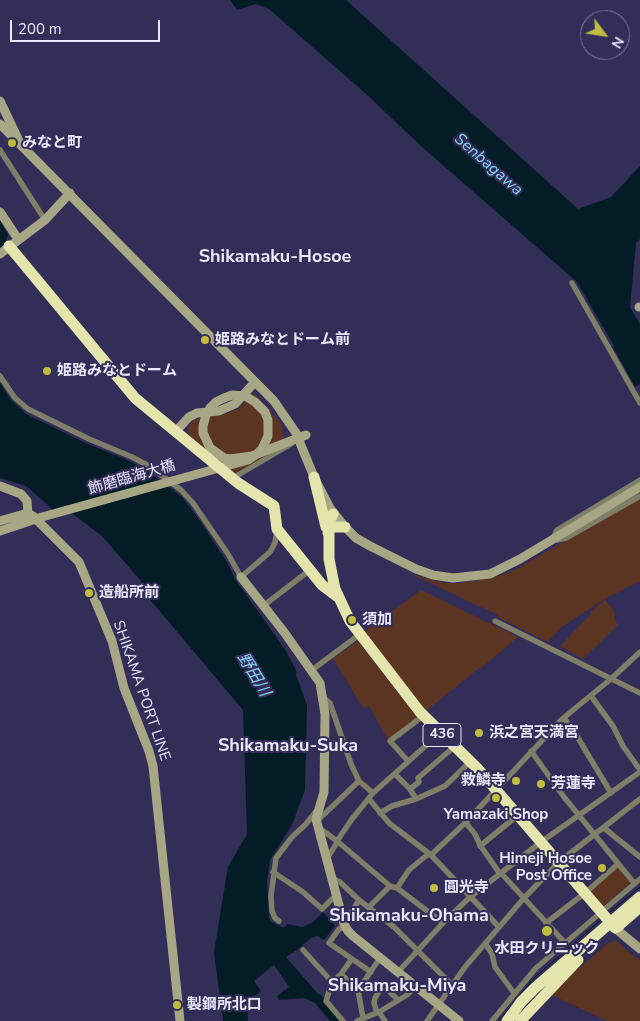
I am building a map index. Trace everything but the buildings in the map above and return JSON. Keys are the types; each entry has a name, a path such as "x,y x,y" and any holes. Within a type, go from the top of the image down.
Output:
{"highway":[{"name":"436","path":"14,242 135,398 233,478 274,506 277,529 322,585 338,597"},
{"path":"314,477 328,533"},
{"name":"436","path":"334,514 328,522 330,566 338,597 346,615 360,636 423,716 471,761 607,919"},
{"path":"328,533 332,527 345,527"},
{"path":"507,1021 521,1002 607,919 640,897"},
{"path":"520,1021 576,962 607,919 640,907"}],"street":[{"path":"2,104 0,122 8,133 19,141 281,410 302,436 314,477 334,514 356,538 416,569 433,575 453,578 490,574 552,540 640,487"},
{"path":"2,104 19,141"},
{"path":"0,150 45,220"},
{"path":"0,254 45,220 70,193"},
{"path":"0,212 14,242"},
{"path":"572,283 640,403"},
{"path":"0,376 15,398 28,409 89,439 132,457 181,490 228,554 241,577 312,670 320,683 323,697 325,742 324,792 318,808 316,824 344,924 353,936 459,1021"},
{"path":"176,431 189,417 197,413 219,411 235,404 255,382"},
{"name":"飾磨臨海大橋","path":"0,531 42,517 248,460 258,453 266,443 269,428 265,412 256,402 239,395 224,398 216,402 206,415 203,426 210,448 224,458 252,456 302,436"},
{"path":"233,478 289,446 302,436"},
{"path":"552,540 557,530 640,480"},
{"path":"0,486 21,494 27,501 28,513 0,521"},
{"path":"552,540 566,538 640,496"},
{"name":"SHIKAMA PORT LINE","path":"28,513 78,562 112,642 124,688 149,751 156,790 180,1021"},
{"path":"241,577 270,552 275,543 277,529"},
{"path":"263,606 310,570"},
{"path":"495,620 640,693"},
{"path":"312,670 360,636"},
{"path":"397,888 409,870 427,855 431,855 465,822 564,718 640,652"},
{"path":"398,972 417,950 470,897 541,842 640,771 613,726 591,696"},
{"path":"323,697 330,703 350,764 359,781 372,793"},
{"path":"408,761 390,742 423,716"},
{"path":"564,718 576,733 611,793"},
{"path":"326,860 352,819 372,793 440,733"},
{"path":"325,742 344,744"},
{"path":"410,789 419,782 418,778 455,746"},
{"path":"531,751 578,815 634,884"},
{"path":"380,813 392,806 416,799 445,786 471,761"},
{"path":"395,774 410,789 416,799"},
{"path":"316,824 359,781"},
{"path":"368,799 399,831 431,855 499,927"},
{"path":"427,1021 452,984 524,898 559,862 640,800"},
{"path":"279,921 275,918 272,911 271,896 276,858 318,808"},
{"path":"480,846 518,814"},
{"path":"465,822 500,873 565,943"},
{"path":"316,824 390,886 397,888 443,923"},
{"path":"604,828 640,857"},
{"path":"546,923 585,893 618,864"},
{"path":"273,872 303,892 322,908 332,900 337,900"},
{"path":"330,877 340,882 359,900 394,927 452,984"},
{"path":"492,1021 536,968 565,943 607,919 640,878"},
{"path":"369,907 390,886"},
{"path":"359,900 329,943 371,972"},
{"path":"607,919 640,949"},
{"path":"485,944 492,954 495,967 514,993"},
{"path":"303,950 332,982"},
{"path":"358,990 380,958"},
{"path":"343,1021 326,1001 332,982 351,960"},
{"path":"340,974 358,990 363,1018"},
{"path":"385,1021 374,1003 383,985 398,1000"},
{"path":"356,1021 378,1012 416,986"},
{"path":"321,992 328,992"}],"shaded area":[{"path":"253,394 281,423 284,437 282,448 237,473 228,471 189,438 189,425 199,418 228,413 239,408"},
{"path":"640,497 640,581 603,600 560,628 548,642 498,617 498,615 411,574 444,583 459,583 493,578 515,570"},
{"path":"421,590 518,637 426,711 364,632"},
{"path":"605,600 614,610 615,620 618,625 583,659 560,646 591,614 590,612"},
{"path":"358,641 417,717 390,740 388,740 369,706 363,708 333,658"},
{"path":"616,868 619,868 629,881 629,884 605,905 601,905 590,893 591,889"},
{"path":"617,941 640,960 640,1021 607,1021 552,995 568,978 609,942"}],"water":[{"name":"Senbagawa","path":"230,0 346,0 578,209 611,197 640,166 640,239 636,243 630,307 640,324 640,384 635,387 577,282 422,147 365,93 269,9 256,4 237,10"},
{"path":"0,220 8,235 5,243 0,248"},
{"name":"野田川","path":"0,383 10,399 26,414 143,468 181,496 227,562 235,579 286,651 297,672 296,674 307,706 305,790 292,825 270,860 267,881 269,917 272,922 284,928 287,924 302,927 313,922 323,912 335,926 324,940 317,936 311,938 286,957 318,994 324,998 340,1021 330,1021 315,1003 304,998 279,1000 277,996 289,987 274,965 254,981 261,991 251,999 247,1008 248,1021 223,1021 214,952 228,867 247,834 243,710 141,589 141,581 102,536 69,511 57,515 26,486 0,478"}],"waterway":[{"path":"610,912 640,887"},
{"path":"499,1021 533,979 601,920"}],"place":[{"name":"みなと町","path":"12,143"},
{"name":"姫路みなとドーム前","path":"205,340"},
{"name":"姫路みなとドーム","path":"47,371"},
{"name":"造船所前","path":"89,593"},
{"name":"須加","path":"352,620"},
{"name":"浜之宮天満宮","path":"479,733"},
{"name":"救鱗寺","path":"516,781"},
{"name":"芳蓮寺","path":"541,784"},
{"name":"Yamazaki Shop","path":"496,798"},
{"name":"Himeji Hosoe Post Office","path":"602,868"},
{"name":"圓光寺","path":"434,888"},
{"name":"水田クリニック","path":"547,931"},
{"name":"製鋼所北口","path":"177,1005"}],"district":[{"name":"Shikamaku-Hosoe","path":"275,258"},
{"name":"Shikamaku-Suka","path":"288,747"},
{"name":"Shikamaku-Ohama","path":"409,917"},
{"name":"Shikamaku-Miya","path":"397,987"}]}
